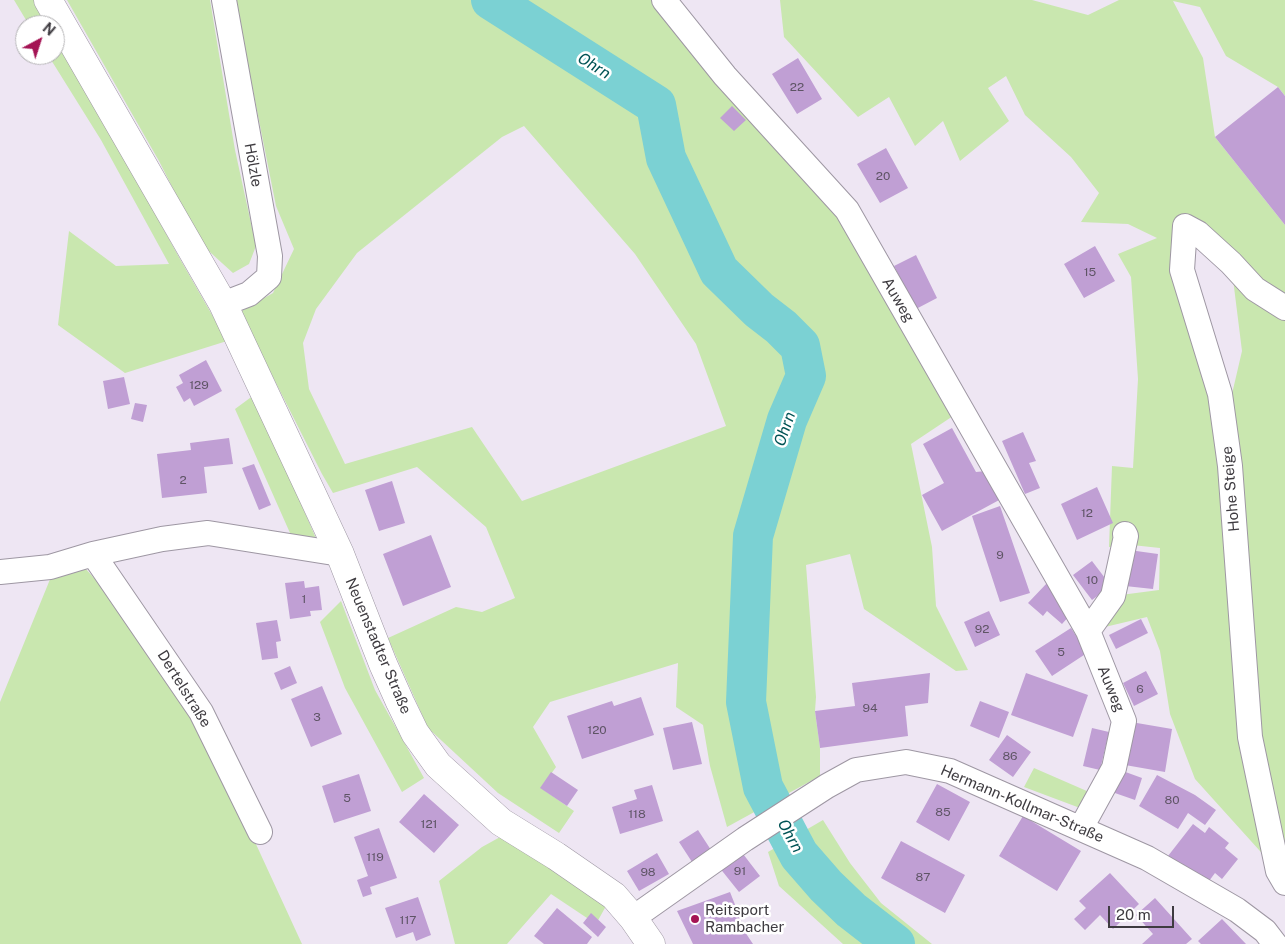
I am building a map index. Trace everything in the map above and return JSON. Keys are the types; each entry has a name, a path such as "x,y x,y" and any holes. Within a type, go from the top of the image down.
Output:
{"main road":[{"name":"Neuenstadter Straße","path":"48,0 223,304 340,554 374,641 415,733 438,765 501,822 556,856 614,896 633,918 651,944"}],"street":[{"name":"Hölzle","path":"223,304 249,294 269,277 270,256 224,0"},
{"name":"Auweg","path":"664,0 725,76 847,210 1088,632 1124,721 1114,768 1081,828"},
{"name":"Hohe Steige","path":"1285,308 1255,290 1231,263 1198,233 1185,226 1182,270 1220,394 1230,466 1250,737 1278,871 1285,884"},
{"path":"0,572 50,567 94,554 162,539 208,533 340,554"},
{"path":"1088,632 1113,596 1125,534"},
{"name":"Dertelstraße","path":"94,554 202,712 260,832"},
{"name":"Hermann-Kollmar-Straße","path":"633,918 744,840 856,770 906,762 950,771 1147,858 1237,910 1265,931 1275,944"}],"green space":[{"path":"14,0 36,0 45,15 23,15"},
{"path":"67,0 210,0 235,150 256,246 249,264 233,273 201,244 159,161"},
{"path":"235,0 664,0 847,210 962,410 911,444 932,547 936,606 968,670 956,671 864,609 850,554 806,565 816,697 815,711 820,748 820,776 727,827 710,766 703,725 676,707 678,663 550,702 533,727 556,767 541,788 574,811 559,833 498,793 428,728 388,638 456,607 482,612 515,598 486,527 417,467 333,493 240,312 273,293 294,249 276,206","holes":["524,126 635,254 696,344 726,426 522,501 472,427 345,464 309,389 303,343 316,309 357,253 502,137"]},
{"path":"780,0 1032,0 1088,15 1119,0 1285,0 1285,96 1278,87 1226,56 1200,7 1173,1 1203,58 1215,137 1285,225 1285,883 1278,871 1195,779 1170,714 1160,651 1147,617 1088,631 1113,596 1159,590 1160,548 1132,545 1109,547 1112,466 1133,468 1138,379 1131,277 1118,254 1157,238 1128,224 1081,222 1099,193 1071,157 1025,115 1006,76 988,88 1009,121 960,161 943,121 915,146 889,97 858,117 784,37","holes":["1185,226 1231,263 1242,351 1225,424"]},
{"path":"65,50 227,341 125,373 58,325 69,231 116,266 169,264 101,140 54,65 65,65"},
{"path":"254,395 318,543 294,542 235,409"},
{"path":"84,567 126,613 196,714 302,944 0,944 0,702 53,572"},
{"path":"341,601 375,690 424,778 402,792 345,688 320,622"},
{"path":"1034,768 1096,795 1088,811 1024,787"},
{"path":"823,820 850,863 881,903 932,944 843,944 779,886 768,852"},
{"path":"502,836 606,906 596,924 551,894 507,944 455,944 439,881 482,847"}],"building":[{"path":"798,58 822,99 797,114 772,74"},
{"path":"1278,87 1285,96 1285,225 1215,137"},
{"path":"732,106 746,120 734,131 720,118"},
{"path":"886,148 908,188 880,203 857,164"},
{"path":"1095,246 1115,281 1084,298 1064,264"},
{"path":"916,255 937,298 916,309 894,266"},
{"path":"206,360 222,391 194,406 190,398 184,402 176,387 183,383 179,375"},
{"path":"124,377 130,404 108,409 103,381"},
{"path":"135,403 147,405 143,422 131,419"},
{"path":"952,428 976,472 986,471 1001,499 942,531 922,495 944,483 923,444"},
{"path":"1023,432 1036,461 1029,463 1040,488 1025,494 1002,441"},
{"path":"229,438 233,464 204,467 207,493 162,498 157,454 191,450 190,443"},
{"path":"254,464 271,505 259,510 242,468"},
{"path":"392,481 405,523 379,531 365,490"},
{"path":"1097,487 1113,523 1077,540 1061,504"},
{"path":"1000,506 1030,593 1000,602 972,516"},
{"path":"431,535 451,587 403,606 383,554"},
{"path":"1129,550 1158,554 1153,589 1125,586"},
{"path":"1092,561 1111,586 1092,600 1073,575"},
{"path":"304,581 305,588 319,586 322,610 310,611 311,616 290,619 285,583"},
{"path":"1047,583 1071,614 1062,624 1047,611 1043,616 1028,603"},
{"path":"989,611 1000,635 975,647 964,622"},
{"path":"1141,619 1148,633 1116,649 1109,635"},
{"path":"277,620 281,641 276,642 278,658 262,660 256,623"},
{"path":"1071,628 1087,653 1052,676 1035,651"},
{"path":"290,666 297,683 281,690 274,673"},
{"path":"1146,671 1158,694 1134,706 1123,683"},
{"path":"930,673 928,703 905,706 908,736 820,748 815,711 855,706 852,683"},
{"path":"1026,673 1088,695 1073,737 1011,715"},
{"path":"322,686 342,734 311,747 291,699"},
{"path":"641,697 654,735 582,759 567,716 612,701 614,706"},
{"path":"980,701 1009,712 999,738 970,726"},
{"path":"692,722 702,764 673,770 663,728"},
{"path":"1131,722 1172,729 1165,772 1125,765"},
{"path":"1092,728 1109,732 1100,770 1083,766"},
{"path":"1007,735 1031,752 1013,777 989,760"},
{"path":"1120,770 1142,778 1135,800 1112,792"},
{"path":"551,772 578,790 567,806 540,788"},
{"path":"359,774 371,811 334,823 322,786"},
{"path":"1157,775 1195,795 1216,810 1205,825 1188,813 1178,829 1139,806"},
{"path":"937,784 970,802 949,841 916,822"},
{"path":"652,785 663,821 620,834 612,807 637,799 634,790"},
{"path":"424,794 459,825 434,853 399,822"},
{"path":"1023,816 1081,851 1057,891 999,856"},
{"path":"1193,824 1205,833 1209,827 1229,843 1225,848 1238,859 1222,879 1215,873 1206,885 1168,856"},
{"path":"379,828 397,878 370,887 372,894 363,897 357,880 368,876 354,837"},
{"path":"698,830 711,850 692,862 679,842"},
{"path":"901,841 965,875 945,913 881,878"},
{"path":"740,850 760,876 739,892 719,867"},
{"path":"657,853 669,874 639,891 627,871"},
{"path":"1110,873 1139,904 1113,929 1100,915 1085,930 1074,919 1086,908 1079,901"},
{"path":"730,892 747,935 753,944 693,944 677,911"},
{"path":"418,897 431,935 416,941 413,932 396,938 385,908"},
{"path":"1155,898 1192,939 1186,944 1142,944 1153,934 1136,915"},
{"path":"557,908 592,937 587,944 544,944 534,936"},
{"path":"591,913 606,927 598,937 583,923"},
{"path":"1222,919 1246,944 1201,944 1198,941"}],"waterway":[{"name":"Ohrn","path":"491,0 656,105 666,158 719,271 800,346 806,376 787,420 753,536 746,702 763,787 799,855 826,886 851,910 895,944"}],"place":[{"name":"Reitsport Rambacher","path":"695,919"}]}
